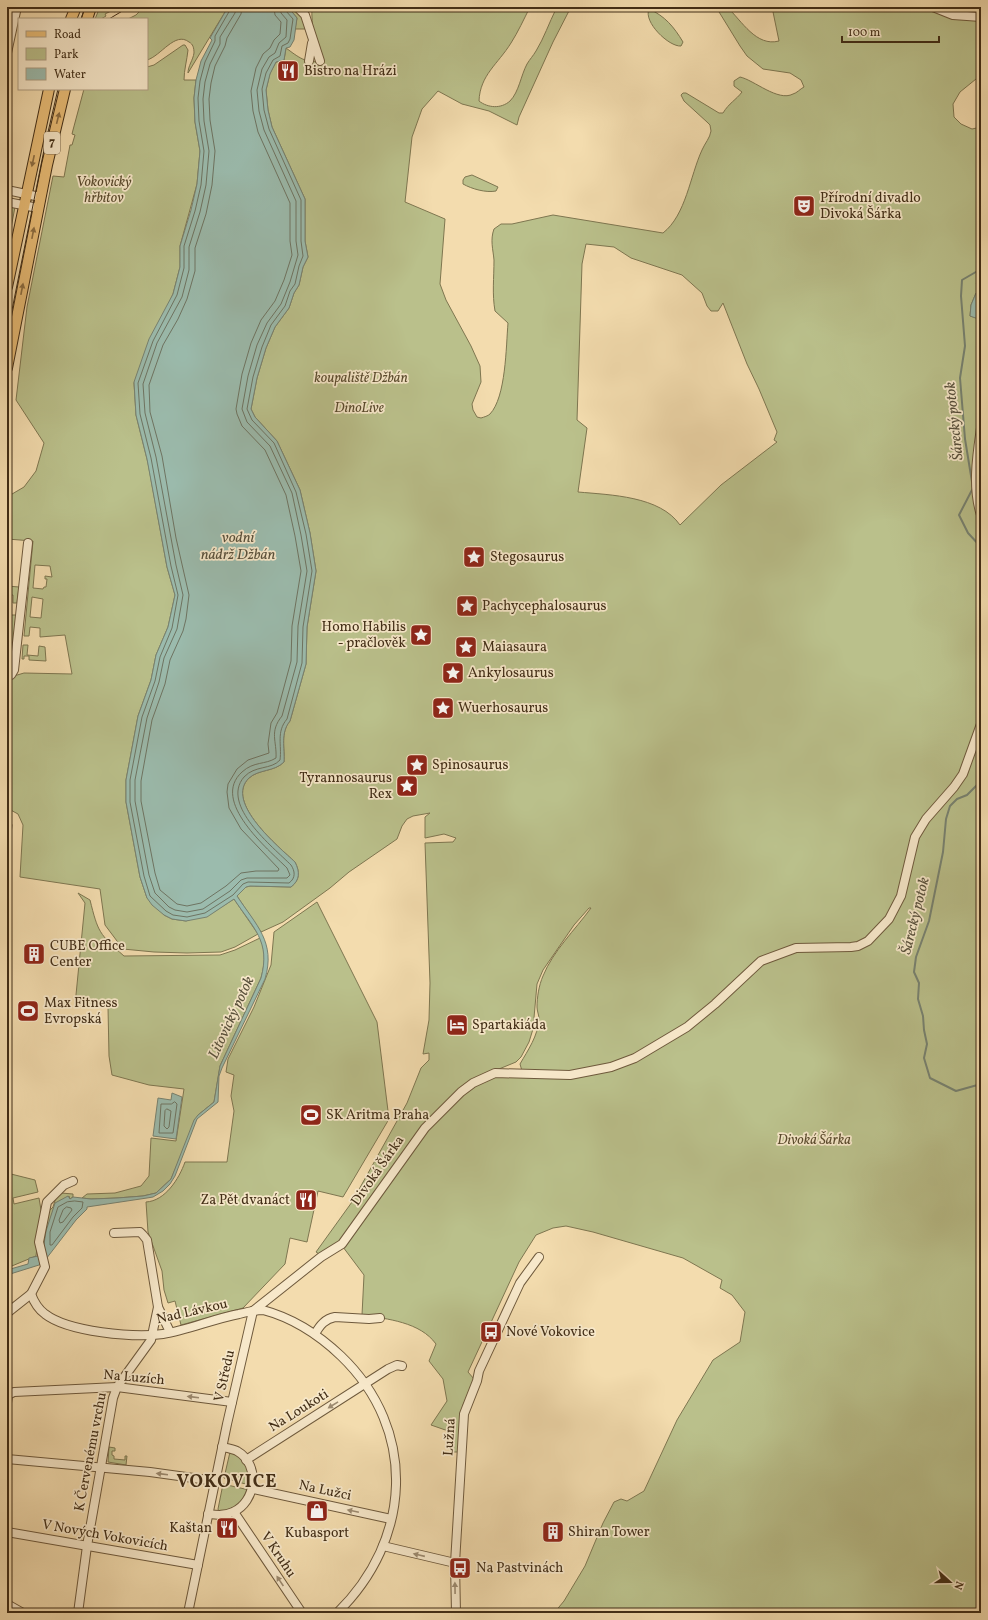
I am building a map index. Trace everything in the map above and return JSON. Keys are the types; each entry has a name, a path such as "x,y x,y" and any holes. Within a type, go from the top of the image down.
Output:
{"main road":[{"path":"71,18 76,7"},
{"path":"87,18 92,7"},
{"name":"7","path":"7,287 49,90"},
{"name":"7","path":"7,368 40,197 65,90"}],"street":[{"path":"7,49 17,7"},
{"path":"297,7 305,15 312,42 320,61"},
{"path":"933,7 953,15 981,17"},
{"path":"309,61 312,42"},
{"path":"7,190 40,197"},
{"path":"7,202 38,208"},
{"path":"981,428 976,457 978,504 981,515"},
{"path":"7,675 11,675 14,670 28,543"},
{"name":"Divoká Šárka","path":"253,1311 321,1257 342,1244 425,1128 472,1083 496,1073 570,1075 611,1067 635,1058 687,1027 715,1004 761,961 796,948 850,947 868,942 890,918 901,896 915,838 926,818 954,787 963,774 981,724"},
{"path":"7,1313 31,1294 45,1267 40,1245 41,1228 47,1202 64,1185 73,1181"},
{"name":"K Červenému vrchu","path":"114,1233 136,1231 143,1235 146,1240 158,1307 170,1332"},
{"name":"Lužná","path":"456,1613 455,1562 464,1414 477,1381 479,1371 516,1290 539,1257"},
{"name":"Nad Lávkou","path":"31,1294 44,1314 61,1322 104,1334 153,1334 170,1332 253,1311"},
{"name":"K Červenému vrchu","path":"78,1613 87,1546 109,1416 117,1387 148,1345 153,1334 158,1307"},
{"path":"253,1311 257,1310 269,1312 294,1322 315,1334 345,1360 366,1384 380,1408 386,1424 395,1459 395,1505 379,1558 366,1579 348,1602 337,1613"},
{"name":"V Středu","path":"188,1613 222,1447 253,1311"},
{"path":"315,1334 322,1323 330,1318 380,1318"},
{"name":"Na Loukoti","path":"246,1460 388,1369 397,1364 402,1366"},
{"name":"Na Luzích","path":"7,1403 8,1396 11,1394 34,1391 117,1387 232,1402"},
{"path":"208,1514 221,1516 234,1512 242,1506 253,1489 252,1474 246,1460 237,1451 222,1447"},
{"path":"7,1459 101,1467 215,1480"},
{"name":"Na Lužci","path":"253,1489 391,1519"},
{"name":"V Kruhu","path":"234,1512 302,1613"},
{"name":"V Nových Vokovicích","path":"7,1532 198,1565"},
{"path":"383,1546 455,1562"},
{"path":"7,1604 23,1613"}],"green space":[{"path":"100,7 122,7 114,12 113,10 105,14 106,16 103,18 95,18"},
{"path":"144,7 228,7 188,73 194,53 193,46 184,39 178,40 168,45 158,54 148,60 148,18 130,18 136,15"},
{"path":"288,7 294,7 302,15 307,29 295,29 297,18"},
{"name":"Divoká Šárka","path":"312,7 530,7 511,43 490,70 480,92 479,101 494,107 506,104 513,97 527,64 539,46 556,9 558,7 571,7 553,42 519,117 517,125 489,111 462,104 438,91 422,109 412,137 405,202 445,219 440,284 446,300 480,366 481,382 472,404 473,410 477,417 481,418 490,414 499,396 507,345 508,323 495,311 494,305 494,260 492,241 494,229 501,224 512,224 553,215 663,233 671,225 682,206 703,147 710,136 711,131 710,125 684,101 681,95 686,93 719,113 723,113 742,92 734,86 734,81 740,77 780,95 787,96 796,93 804,87 801,80 790,73 763,69 747,56 716,7 727,7 756,37 771,42 779,41 772,7 981,7 981,78 976,79 960,92 953,104 954,117 961,124 972,129 981,127 981,277 976,284 981,288 981,295 976,293 971,305 970,316 981,319 981,1613 554,1613 564,1601 585,1566 603,1523 614,1502 621,1499 627,1501 644,1491 677,1420 713,1360 740,1342 745,1312 732,1295 720,1288 722,1280 683,1258 593,1232 566,1226 553,1228 536,1235 519,1262 468,1372 474,1379 463,1405 459,1452 453,1452 454,1433 431,1425 447,1401 443,1379 429,1361 436,1344 421,1331 412,1326 393,1320 362,1315 364,1275 343,1247 369,1212 417,1141 465,1091 476,1083 495,1076 517,1075 559,1077 560,1074 522,1071 520,1064 537,1031 539,1019 537,999 539,987 547,967 558,949 591,908 589,908 574,925 543,970 537,984 533,1029 529,1042 521,1057 516,1062 477,1078 459,1092 421,1128 340,1241 321,1255 316,1252 352,1202 407,1103 421,1068 429,1060 429,1053 423,1054 429,1020 430,983 425,843 453,842 456,838 444,834 425,838 425,817 430,813 413,816 407,819 402,826 397,839 349,872 330,888 283,922 261,932 237,896 246,887 291,887 298,879 298,869 295,862 267,835 248,811 243,799 243,788 249,778 253,775 276,767 284,762 285,730 290,721 306,664 307,627 316,571 310,533 300,490 277,441 255,417 251,409 257,378 266,348 275,327 289,308 294,293 299,285 303,267 308,257 305,241 305,199 272,127 268,110 266,90 270,73 276,62 284,60 286,48 298,57 307,61 321,60 314,34","holes":["586,244 614,247 631,258 682,275 702,293 707,306 711,311 718,311 723,303 747,364 777,432 774,440 777,442 721,485 680,525 671,515 648,503 620,496 578,492 587,428 577,420 582,264"]},
{"path":"649,9 660,15 673,27 683,42 681,46 670,42 658,33 650,20 648,14"},
{"name":"Vokovický hřbitov","path":"185,45 188,50 184,80 196,80 194,98 195,122 200,151 197,184 180,246 180,267 173,294 134,383 136,415 148,463 167,567 175,595 168,627 156,655 151,680 138,716 126,780 126,802 140,877 147,898 164,915 172,919 186,921 215,911 234,899 258,934 235,947 221,952 154,952 123,949 105,925 100,889 20,877 23,825 18,814 7,808 7,678 24,673 72,674 65,635 40,637 40,628 30,627 29,636 24,636 33,541 7,539 7,497 24,487 36,471 44,443 16,400 27,307 53,176 64,177 70,145 72,145 75,135 72,134 84,90 148,90 148,67 154,65","holes":["35,565 50,566 52,577 45,576 45,579 47,579 46,587 43,589 33,588","32,597 43,599 41,618 30,617"]},
{"path":"472,175 498,187 496,191 479,190 463,184 465,177"},
{"path":"7,205 15,207 7,249"},
{"path":"7,586 19,587 17,603 13,603 13,595 7,595"},
{"path":"11,615 16,615 13,646 8,646 9,635 7,634 7,626 10,626"},
{"path":"23,645 28,645 27,655 38,656 39,646 45,647 46,661 29,660 29,656 24,656 24,659 22,659"},
{"path":"7,820 10,820 12,825 7,872"},
{"path":"78,893 90,900 95,919 104,937 124,956 220,955 235,950 260,938 263,948 264,962 261,978 220,1066 214,1102 198,1115 171,1179 156,1193 143,1196 117,1198 82,1198 87,1194 115,1193 141,1186 149,1176 151,1138 176,1141 184,1089 149,1085 112,1075 109,1056 108,1007 75,1005 85,903"},
{"name":"SK Aritma Praha","path":"317,902 377,1022 389,1119 343,1197 318,1191 307,1242 290,1238 285,1264 243,1308 181,1325 175,1301 168,1303 164,1290 162,1271 148,1232 146,1202 159,1198 170,1188 175,1182 185,1162 227,1162 234,1111 231,1096 234,1075 226,1072 228,1059 254,1007 271,965 274,932"},
{"path":"7,1173 35,1180 38,1192 13,1198 14,1204 39,1198 41,1210 36,1256 7,1268"},
{"path":"57,1194 73,1194 73,1197 70,1199 69,1196 54,1207 44,1244 42,1243 48,1212 53,1207"},
{"path":"109,1447 115,1448 115,1451 112,1451 114,1459 125,1460 125,1456 127,1456 126,1465 108,1462"},
{"path":"230,1452 241,1458 246,1464 249,1473 249,1485 224,1478"},
{"path":"223,1484 249,1490 238,1507 219,1512 218,1509"}],"water":[{"name":"vodní nádrž Džbán","path":"228,7 288,7 297,18 294,40 290,47 286,48 284,60 276,62 270,74 266,90 268,110 272,127 305,199 305,241 308,257 303,267 299,285 294,293 289,308 275,327 266,348 257,378 251,409 255,417 277,441 300,490 310,533 316,571 307,627 306,664 290,721 285,730 284,762 276,767 257,773 249,778 243,788 243,799 248,811 257,823 267,835 295,862 298,869 298,879 291,887 246,887 237,896 257,925 266,944 268,966 265,979 222,1068 219,1076 218,1102 197,1119 175,1176 170,1184 163,1191 153,1197 87,1207 87,1209 76,1220 46,1259 39,1265 7,1275 7,1270 28,1264 29,1258 38,1256 44,1244 46,1231 55,1203 68,1196 70,1199 73,1197 91,1199 143,1196 156,1193 171,1179 194,1120 214,1102 220,1066 261,978 264,954 262,944 254,927 234,899 207,917 186,921 172,919 164,915 152,905 147,898 140,877 126,802 126,780 138,716 151,680 156,655 168,627 175,595 167,567 147,459 136,415 134,382 149,339 173,294 180,267 180,246 197,184 200,151 195,122 194,98 196,80 201,61 212,40 210,38"},
{"path":"976,293 981,295 981,320 970,316 971,305"},
{"path":"172,1093 182,1097 176,1139 153,1136 158,1098 171,1100"}],"waterway":[{"name":"Šárecký potok","path":"981,269 962,280 961,296 965,346 960,378 965,439 973,488 959,515 968,533 981,547"},
{"name":"Šárecký potok","path":"981,765 978,784 967,795 957,799 950,806 946,819 943,852 929,921 916,957 914,972 919,983 918,999 923,1016 927,1044 924,1058 930,1078 956,1091 981,1084"}],"tram line":[{"path":"81,18 85,7"},
{"path":"111,18 129,7"},
{"path":"7,335 45,145 58,90"}],"place":[{"name":"Bistro na Hrázi","path":"288,71"},
{"name":"Přírodní divadlo Divoká Šárka","path":"804,206"},
{"name":"Stegosaurus","path":"474,557"},
{"name":"Pachycephalosaurus","path":"467,606"},
{"name":"Homo Habilis - pračlověk","path":"421,635"},
{"name":"Maiasaura","path":"466,647"},
{"name":"Ankylosaurus","path":"453,673"},
{"name":"Wuerhosaurus","path":"443,708"},
{"name":"Spinosaurus","path":"417,765"},
{"name":"Tyrannosaurus Rex","path":"407,786"},
{"name":"CUBE Office Center","path":"34,954"},
{"name":"Max Fitness Evropská","path":"28,1011"},
{"name":"Spartakiáda","path":"457,1025"},
{"name":"SK Aritma Praha","path":"311,1115"},
{"name":"Za Pět dvanáct","path":"306,1200"},
{"name":"Nové Vokovice","path":"491,1332"},
{"name":"Kubasport","path":"317,1511"},
{"name":"Kaštan","path":"227,1528"},
{"name":"Shiran Tower","path":"553,1532"},
{"name":"Na Pastvinách","path":"460,1568"}],"district":[{"name":"VOKOVICE","path":"227,1482"}],"park label":[{"name":"koupaliště Džbán","path":"361,378"},
{"name":"DinoLive","path":"359,408"}],"water label":[{"name":"Litovický potok","path":"232,1018"}]}
